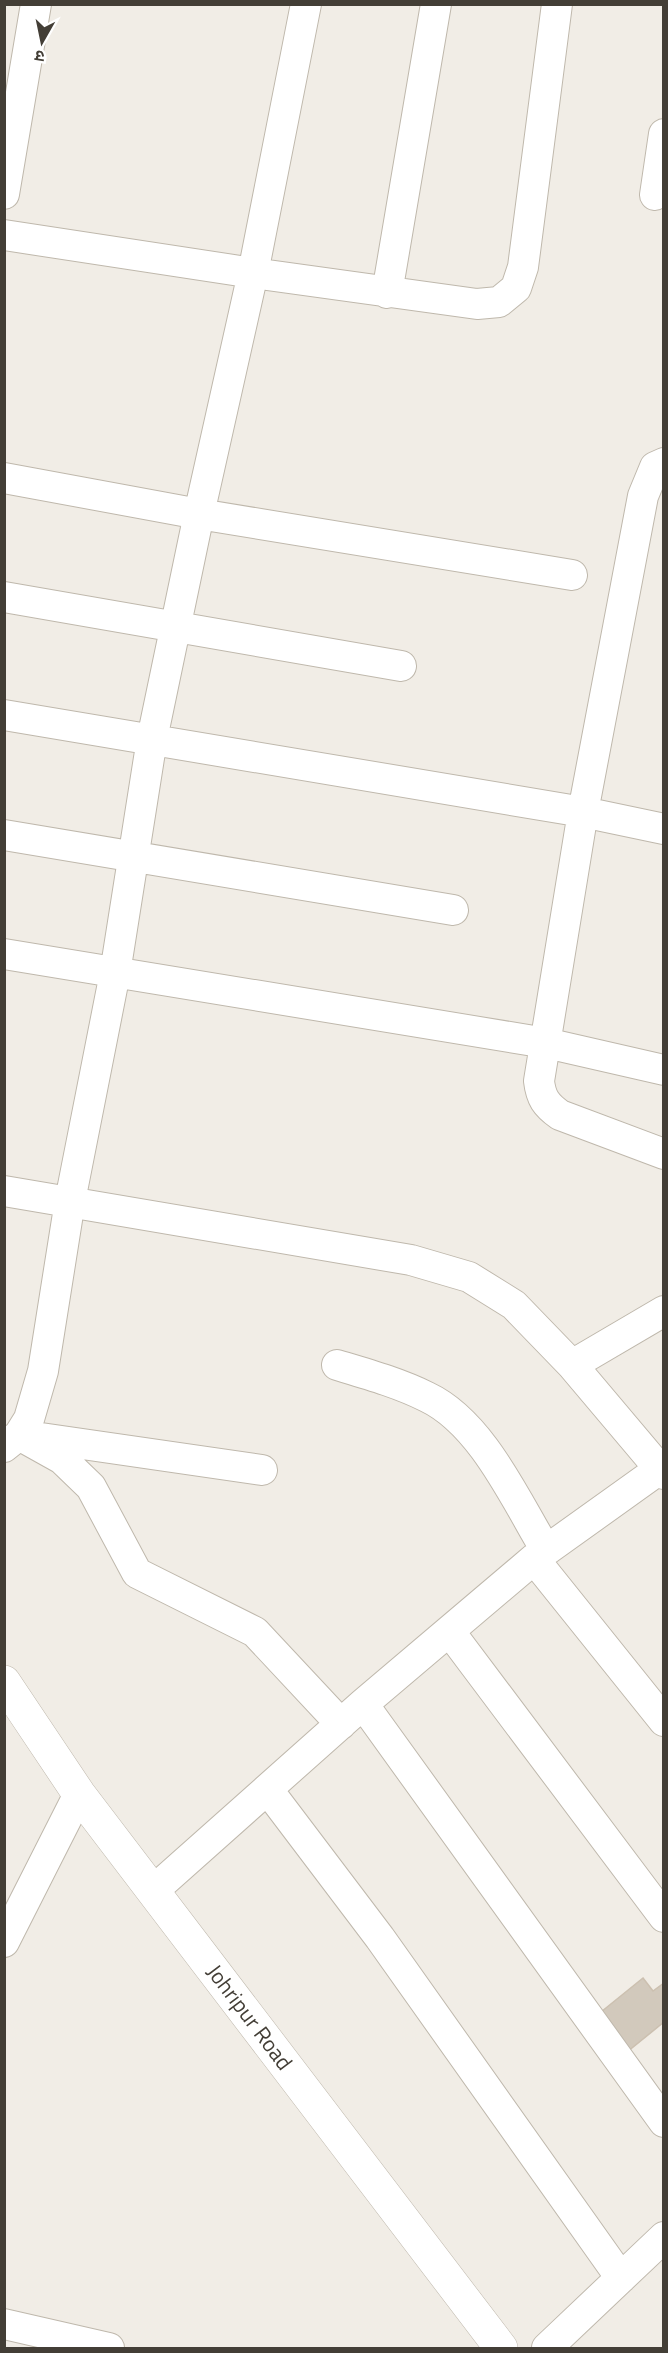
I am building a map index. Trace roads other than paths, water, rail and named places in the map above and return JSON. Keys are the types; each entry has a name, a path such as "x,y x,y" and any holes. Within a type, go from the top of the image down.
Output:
{"street":[{"path":"4,194 36,4"},
{"path":"12,1441 29,1419 43,1371 70,1201 115,973 152,739 253,273 306,4"},
{"path":"387,293 436,4"},
{"path":"4,234 387,293 477,304 499,302 516,288 523,267 557,4"},
{"path":"655,195 663,134"},
{"path":"663,463 655,467 643,496 583,812 539,1081 540,1094 548,1106 560,1114 663,1154"},
{"path":"4,478 199,514 572,575"},
{"path":"4,597 401,666"},
{"path":"4,715 583,812 663,830"},
{"path":"4,835 453,910"},
{"path":"4,954 546,1043 663,1070"},
{"path":"4,1191 411,1260 469,1277 514,1305 572,1365 662,1470 540,1555 363,1704 154,1890"},
{"path":"572,1365 663,1311"},
{"path":"337,1365 378,1377 429,1398 461,1422 480,1442 540,1555 663,1721"},
{"path":"12,1441 262,1470"},
{"path":"12,1441 62,1459 91,1487 137,1573 255,1632 341,1724"},
{"path":"450,1632 663,1917"},
{"name":"Johripur Road","path":"4,1682 79,1794 501,2349"},
{"path":"363,1704 663,2122"},
{"path":"268,1790 380,1938 621,2278"},
{"path":"4,1942 13,1896 79,1794"},
{"path":"547,2349 663,2237"},
{"path":"4,2324 109,2349"}]}
